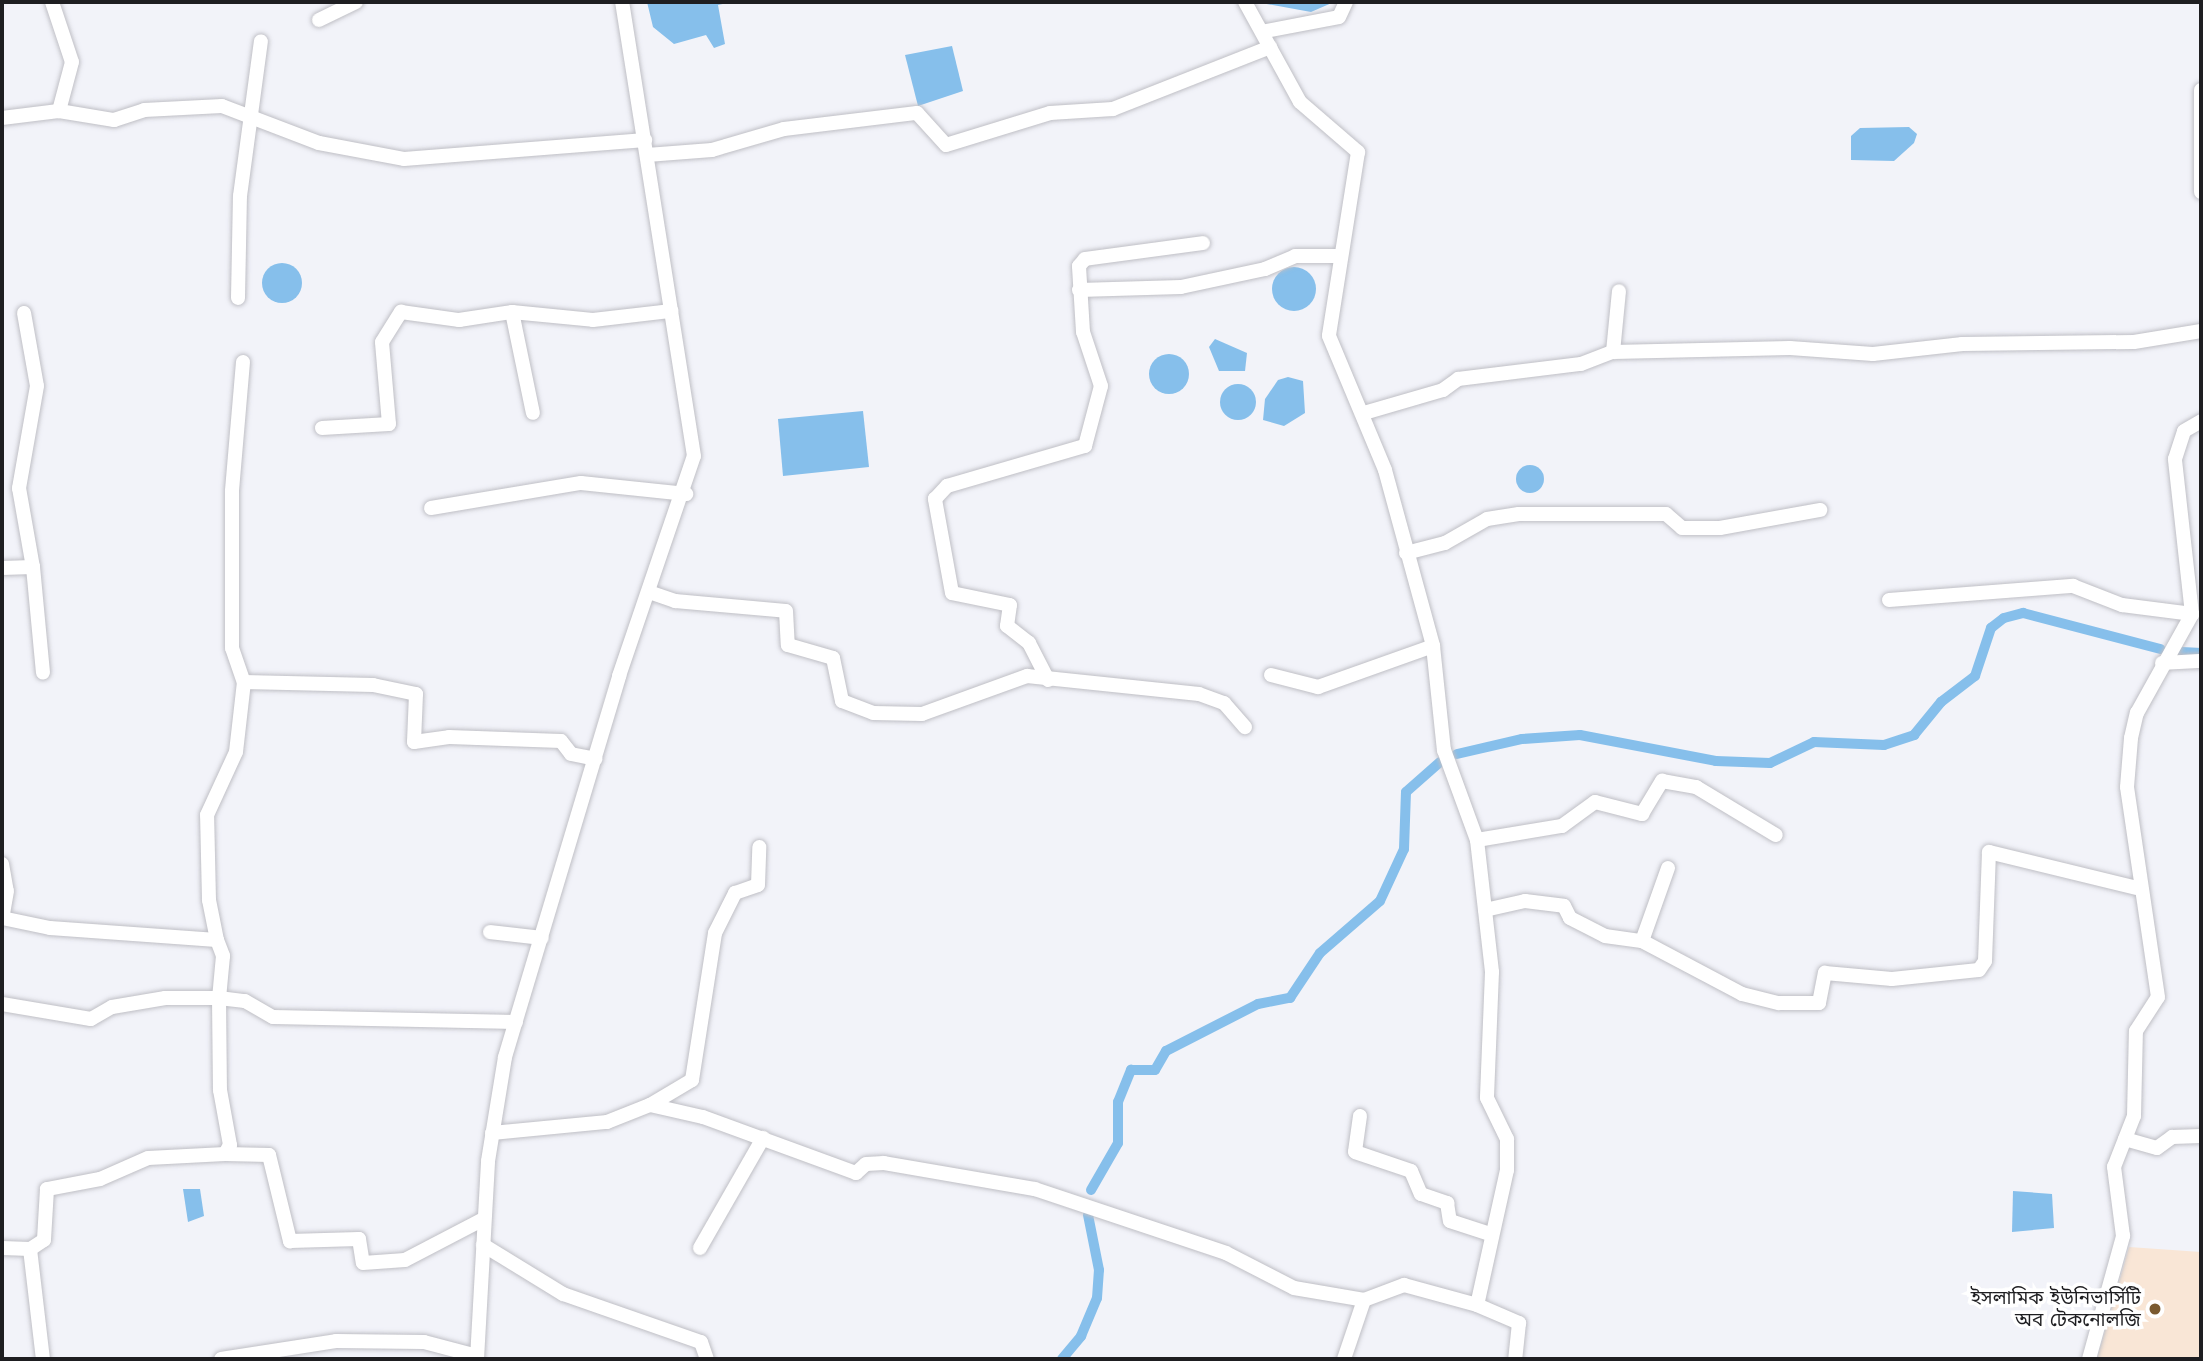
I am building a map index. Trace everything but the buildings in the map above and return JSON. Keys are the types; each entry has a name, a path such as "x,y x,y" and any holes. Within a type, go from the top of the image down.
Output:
{"street":[{"path":"52,2 72,62 59,111"},
{"path":"319,20 356,2"},
{"path":"222,1359 336,1341 424,1342 477,1358 482,1220 492,1133 516,1021 649,592 686,494 692,422 671,311 622,2"},
{"path":"1245,2 1266,31 1270,47 1300,102 1359,152 1339,256 1329,336 1364,412 1433,646 1444,750 1478,840 1492,972 1487,1098 1507,1139 1504,1196 1496,1200 1477,1305"},
{"path":"1266,31 1339,17 1346,2"},
{"path":"238,298 240,197 254,116 261,41"},
{"path":"647,155 712,150 784,129 917,113 946,145 1049,113 1113,109 1270,47"},
{"path":"2201,90 2201,191"},
{"path":"2,118 59,111 114,120 201,104 254,116 319,143 404,159 645,140"},
{"path":"1048,680 1029,643 1007,626 1010,604 952,593 934,507 947,486 1085,446 1101,386 1083,332 1079,266 1085,259 1203,243"},
{"path":"1079,290 1167,289 1265,269 1295,256 1339,256"},
{"path":"1613,352 1619,291"},
{"path":"322,428 389,424 381,367 393,317 421,313 459,320 512,313 593,320 671,311"},
{"path":"24,313 37,386 19,488 33,566 43,673"},
{"path":"512,313 533,413"},
{"path":"1364,412 1443,390 1458,379 1581,364 1613,352 1816,348 1873,354 1962,344 2134,342 2201,331"},
{"path":"225,1154 231,1139 220,1090 219,999 222,956 217,940 207,815 236,752 244,682 232,648 232,491 243,362"},
{"path":"2089,1359 2123,1236 2114,1167 2134,1116 2136,1031 2158,997 2137,888 2127,787 2131,738 2162,663 2192,614 2196,582 2175,459 2184,431 2201,421"},
{"path":"431,508 581,483 686,494"},
{"path":"1406,553 1446,543 1487,519 1520,514 1666,514 1682,528 1720,528 1819,510"},
{"path":"2,568 33,566"},
{"path":"1889,600 2073,586 2122,605 2192,614"},
{"path":"649,592 675,601 786,611 788,645 833,659 842,701 873,713 922,714 1027,676 1199,694 1224,703 1245,727"},
{"path":"1271,675 1318,687 1433,646"},
{"path":"2162,663 2201,662"},
{"path":"244,682 373,685 416,694 414,742 449,737 561,741 572,754 596,758"},
{"path":"1478,840 1562,826 1595,802 1642,814 1662,780 1696,787 1776,835"},
{"path":"492,1133 607,1122 650,1105 668,1088 692,1080 715,933 735,893 758,885 759,847"},
{"path":"1485,910 1525,901 1564,906 1570,918 1605,936 1642,941 1754,1000 1819,1003 1825,973 1892,979 1979,970 1985,961 1989,852 2137,888"},
{"path":"2,864 7,891 2,918 50,928 217,940"},
{"path":"1642,941 1668,868"},
{"path":"490,932 542,938"},
{"path":"2,1004 91,1019 112,1007 165,998 219,999 245,1001 273,1017 516,1021"},
{"path":"650,1105 763,1138 856,1173 866,1164 884,1163 1035,1189 1226,1253 1294,1288 1364,1300 1404,1285 1477,1305 1519,1323 1515,1359"},
{"path":"1360,1116 1355,1152 1411,1171 1422,1194 1447,1203 1450,1221 1490,1234"},
{"path":"2125,1139 2157,1148 2172,1137 2201,1136"},
{"path":"700,1248 763,1138"},
{"path":"2,1248 30,1248 44,1242 49,1188 100,1179 148,1158 269,1155 290,1241 359,1239 363,1263 405,1260 482,1220"},
{"path":"483,1245 563,1293 701,1342 707,1359"},
{"path":"30,1248 43,1359"},
{"path":"1344,1359 1364,1300"}],"shaded area":[{"name":"ইসলামিক ইউনিভার্সিটি অব টেকনোলজি","path":"2129,1247 2201,1252 2201,1359 2097,1359"}],"water":[{"path":"647,2 732,2 718,5 725,44 714,48 706,35 674,44 653,27"},
{"path":"1256,2 1334,2 1311,12"},
{"path":"952,46 963,91 918,106 905,55"},
{"path":"1909,127 1917,134 1914,143 1894,161 1851,160 1851,136 1860,128"},
{"path":"282,263 290,264 296,269 301,275 301,291 296,297 290,302 282,303 274,302 268,297 263,291 262,283 263,275 268,269 274,264"},
{"path":"1294,267 1309,274 1316,289 1309,304 1294,311 1279,304 1272,289 1279,274"},
{"path":"1215,339 1247,353 1245,371 1219,371 1209,347"},
{"path":"1169,354 1183,360 1189,374 1183,388 1169,394 1155,388 1149,374 1155,360"},
{"path":"1288,377 1303,381 1305,413 1284,426 1263,420 1265,399 1278,380"},
{"path":"1238,384 1250,390 1256,402 1250,414 1238,420 1226,414 1220,402 1226,390"},
{"path":"863,411 869,467 783,476 778,419"},
{"path":"1530,465 1540,469 1544,479 1540,489 1530,493 1520,489 1516,479 1520,469"},
{"path":"183,1189 200,1189 204,1216 188,1222"},
{"path":"2013,1191 2052,1194 2054,1228 2012,1232"}],"waterway":[{"path":"1457,754 1522,739 1580,735 1716,761 1770,763 1814,742 1884,745 1914,735 1941,702 1975,676 1991,628 2004,618 2023,613 2160,649"},
{"path":"2182,652 2201,653"},
{"path":"1091,1190 1118,1143 1118,1102 1131,1070 1155,1070 1166,1051 1258,1004 1290,998 1320,953 1380,901 1404,849 1406,792 1440,762"},
{"path":"1062,1359 1081,1336 1097,1298 1099,1270 1088,1215"}],"place":[{"name":"ইসলামিক ইউনিভার্সিটি অব টেকনোলজি","path":"2155,1309"}]}
